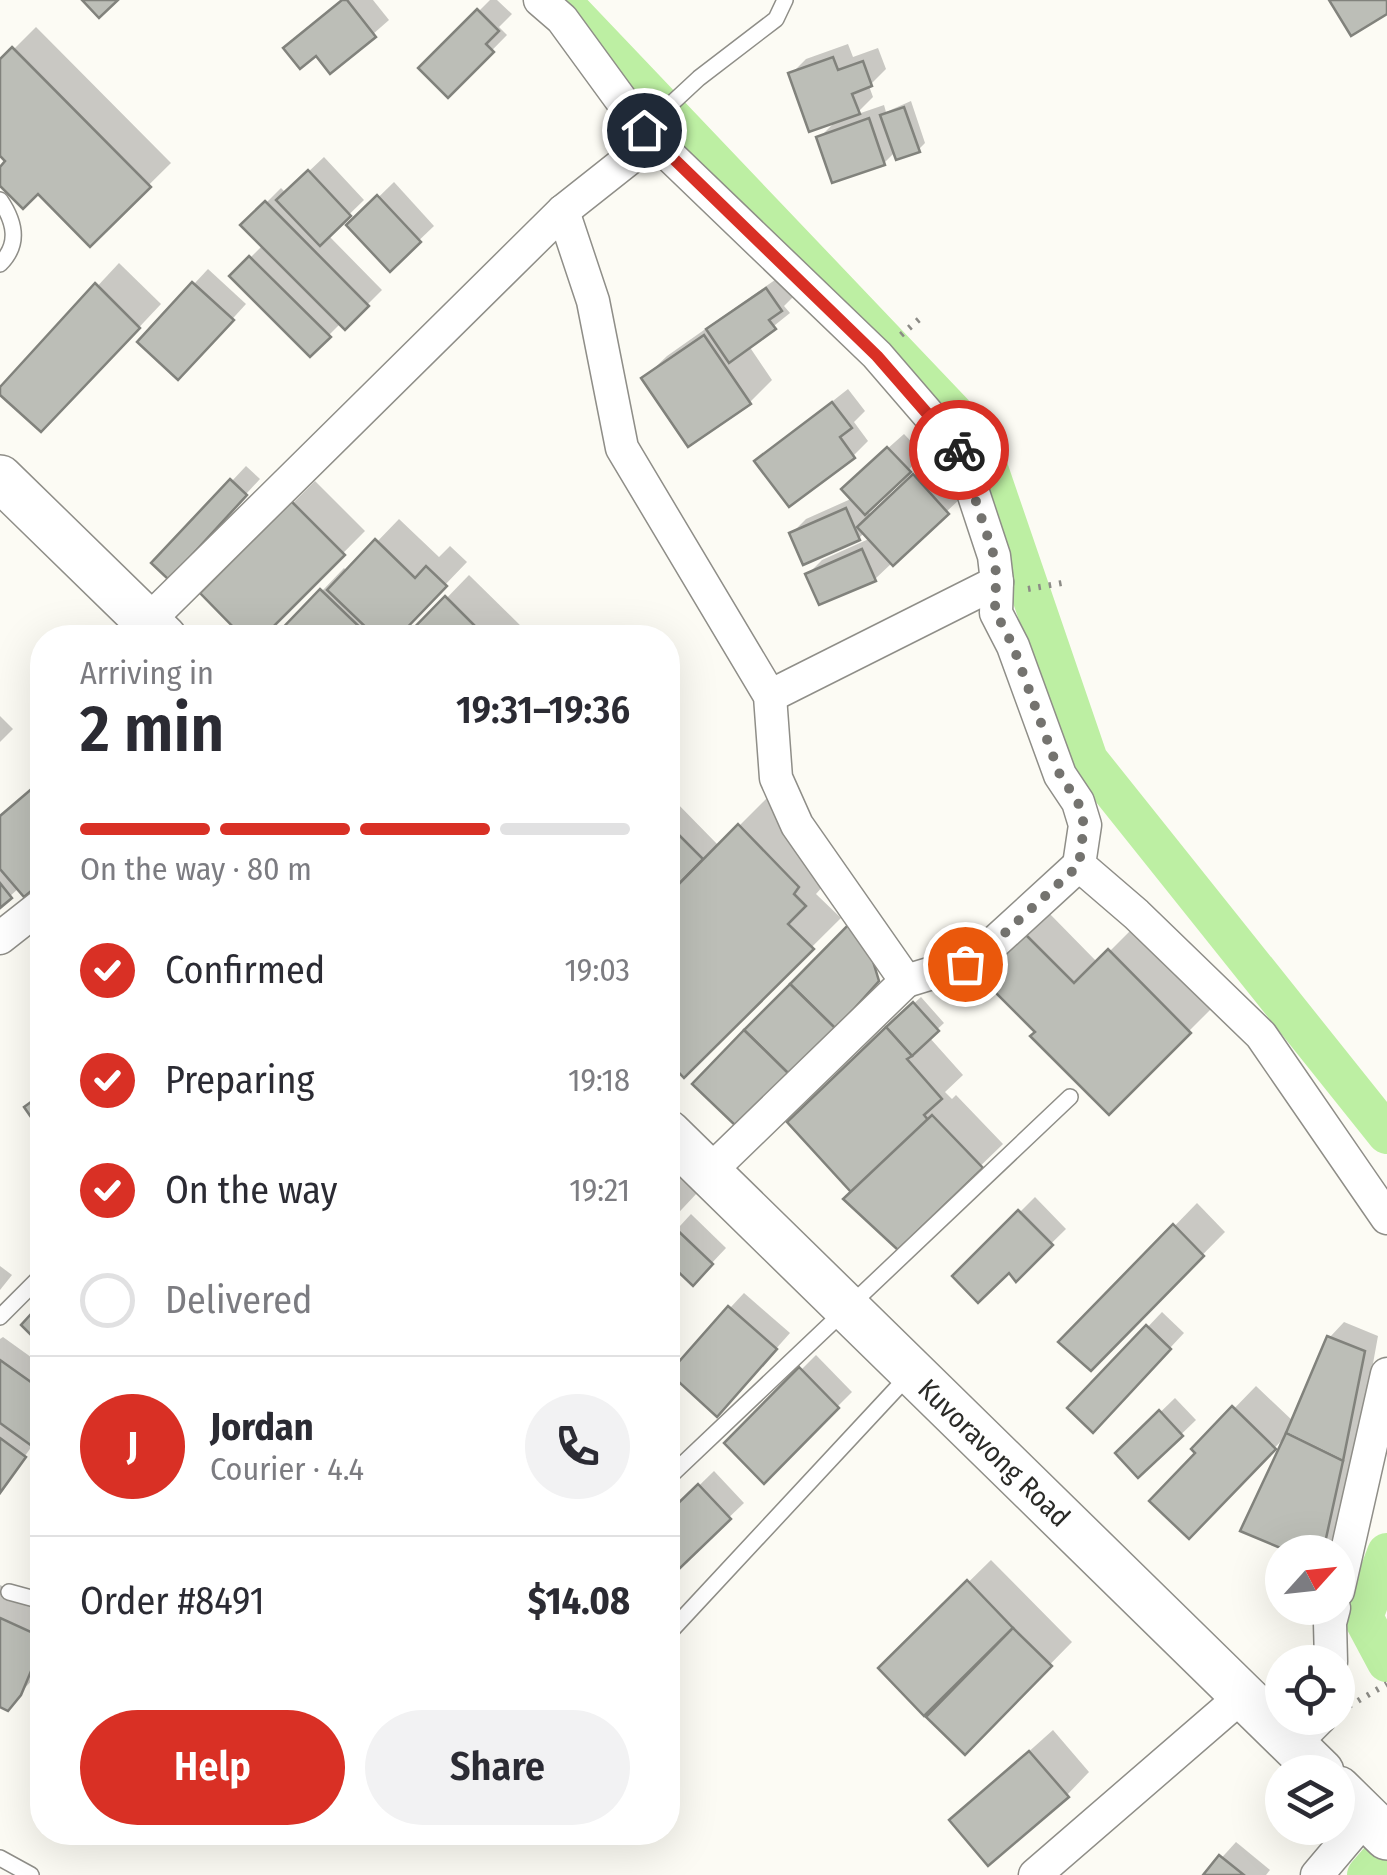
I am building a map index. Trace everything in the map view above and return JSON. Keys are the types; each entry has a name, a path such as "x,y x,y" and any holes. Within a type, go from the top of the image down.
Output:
{"street":[{"path":"540,0 562,19 652,128 877,356 960,450 1005,587"},
{"path":"160,625 563,211 652,128"},
{"path":"563,211 594,301 622,448 770,696 776,778 797,825 906,981"},
{"path":"0,478 152,625"},
{"path":"770,696 1005,587"},
{"path":"708,1173 906,981 965,964 984,952 1079,865 1084,825 1078,802 1060,775 1013,646 996,613 994,597 1005,587"},
{"path":"1079,865 1136,914 1261,1035 1387,1218"},
{"path":"0,938 30,914"},
{"name":"Kuvoravong Road","path":"680,1145 1242,1696 1312,1745"},
{"path":"1351,1535 1387,1374"},
{"path":"1035,1875 1242,1696"},
{"path":"1316,1875 1366,1817"}],"lane":[{"path":"652,128 699,78 776,19 785,0"},
{"path":"0,200 15,230 10,254 0,264"},
{"path":"680,1467 1070,1097"},
{"path":"0,1317 30,1287"},
{"path":"680,1621 912,1372"},
{"path":"9,1592 30,1598"},
{"path":"0,1858 31,1875"}],"path":[{"path":"1005,587 1062,583"},
{"path":"1355,1703 1387,1684"}],"building":[{"path":"82,0 118,0 99,18"},
{"path":"347,0 376,37 330,74 316,56 300,69 283,48"},
{"path":"1329,0 1387,0 1387,14 1351,36"},
{"path":"477,9 499,31 486,44 494,52 448,98 418,68"},
{"path":"12,47 151,187 90,247 38,194 23,209 0,186 0,167 5,161 0,156 0,59"},
{"path":"833,57 838,70 863,61 872,86 852,94 860,114 809,132 788,73"},
{"path":"904,107 920,152 896,160 880,115"},
{"path":"869,118 885,165 832,183 816,137"},
{"path":"308,170 351,216 320,246 276,200"},
{"path":"377,195 421,242 390,272 346,225"},
{"path":"265,201 369,306 345,330 240,225"},
{"path":"249,256 331,337 310,357 229,276"},
{"path":"192,282 234,320 178,380 137,342"},
{"path":"95,283 140,328 41,432 0,395 0,387"},
{"path":"766,288 782,311 769,320 776,329 729,363 706,329"},
{"path":"704,335 751,404 688,447 641,378"},
{"path":"832,402 852,428 840,437 855,458 789,507 754,461"},
{"path":"887,447 911,472 865,515 841,489"},
{"path":"913,474 949,514 893,566 857,527"},
{"path":"230,479 247,495 169,580 151,563"},
{"path":"291,501 345,555 275,625 231,625 200,593"},
{"path":"846,508 860,540 803,565 789,533"},
{"path":"375,539 415,578 426,566 447,586 410,625 363,625 327,590"},
{"path":"862,549 876,581 819,605 805,574"},
{"path":"320,589 357,625 285,625"},
{"path":"445,596 474,625 417,625"},
{"path":"30,790 30,892 24,897 0,869 0,816"},
{"path":"738,824 799,887 794,894 806,906 788,924 814,949 684,1078 680,1074 680,883"},
{"path":"680,836 703,859 680,883"},
{"path":"0,883 12,898 0,908"},
{"path":"850,923 868,945 879,981 836,1029 790,984"},
{"path":"1023,932 1074,983 1108,949 1191,1033 1109,1115 1030,1036 1035,1032 979,976"},
{"path":"790,984 836,1029 790,1075 744,1030"},
{"path":"913,1002 939,1031 912,1056 886,1027"},
{"path":"886,1027 912,1056 907,1059 942,1099 924,1115 929,1121 851,1192 787,1122"},
{"path":"744,1030 790,1075 738,1128 692,1084"},
{"path":"932,1115 983,1168 898,1250 843,1199"},
{"path":"1018,1210 1053,1245 1016,1282 1009,1273 978,1303 952,1276"},
{"path":"1173,1224 1204,1256 1091,1371 1058,1342"},
{"path":"680,1233 713,1264 693,1286 680,1274"},
{"path":"728,1306 777,1349 717,1417 680,1383 680,1361"},
{"path":"30,1315 30,1334 21,1325"},
{"path":"1146,1325 1171,1349 1093,1433 1067,1408"},
{"path":"1327,1336 1365,1351 1343,1461 1286,1433"},
{"path":"0,1360 30,1381 30,1445 0,1423"},
{"path":"799,1367 839,1408 764,1484 724,1443"},
{"path":"1232,1406 1276,1449 1189,1539 1149,1501 1195,1453 1191,1449"},
{"path":"1159,1410 1183,1436 1138,1478 1115,1453"},
{"path":"1286,1433 1343,1461 1327,1535 1265,1535 1265,1542 1240,1531"},
{"path":"0,1438 26,1457 0,1493"},
{"path":"698,1484 731,1519 680,1568 680,1501"},
{"path":"967,1580 1013,1628 924,1716 878,1668"},
{"path":"0,1618 30,1632 30,1674 21,1695 8,1711 0,1707"},
{"path":"1013,1628 1052,1666 965,1755 926,1717"},
{"path":"1029,1751 1069,1797 988,1866 949,1820"},
{"path":"1219,1855 1244,1875 1203,1875"}],"waterway":[{"path":"560,0 978,439 1088,760 1387,1134"},
{"path":"1375,1119 1387,1120"},
{"path":"1387,1553 1363,1617 1387,1662"},
{"path":"1367,1875 1387,1852"}],"way so far":[{"path":"959,450 994,556 996,613 1013,646 1060,775 1078,802 1084,825 1079,865 984,952 965,964"}],"route":[{"path":"644,130 877,356 959,450"}]}
